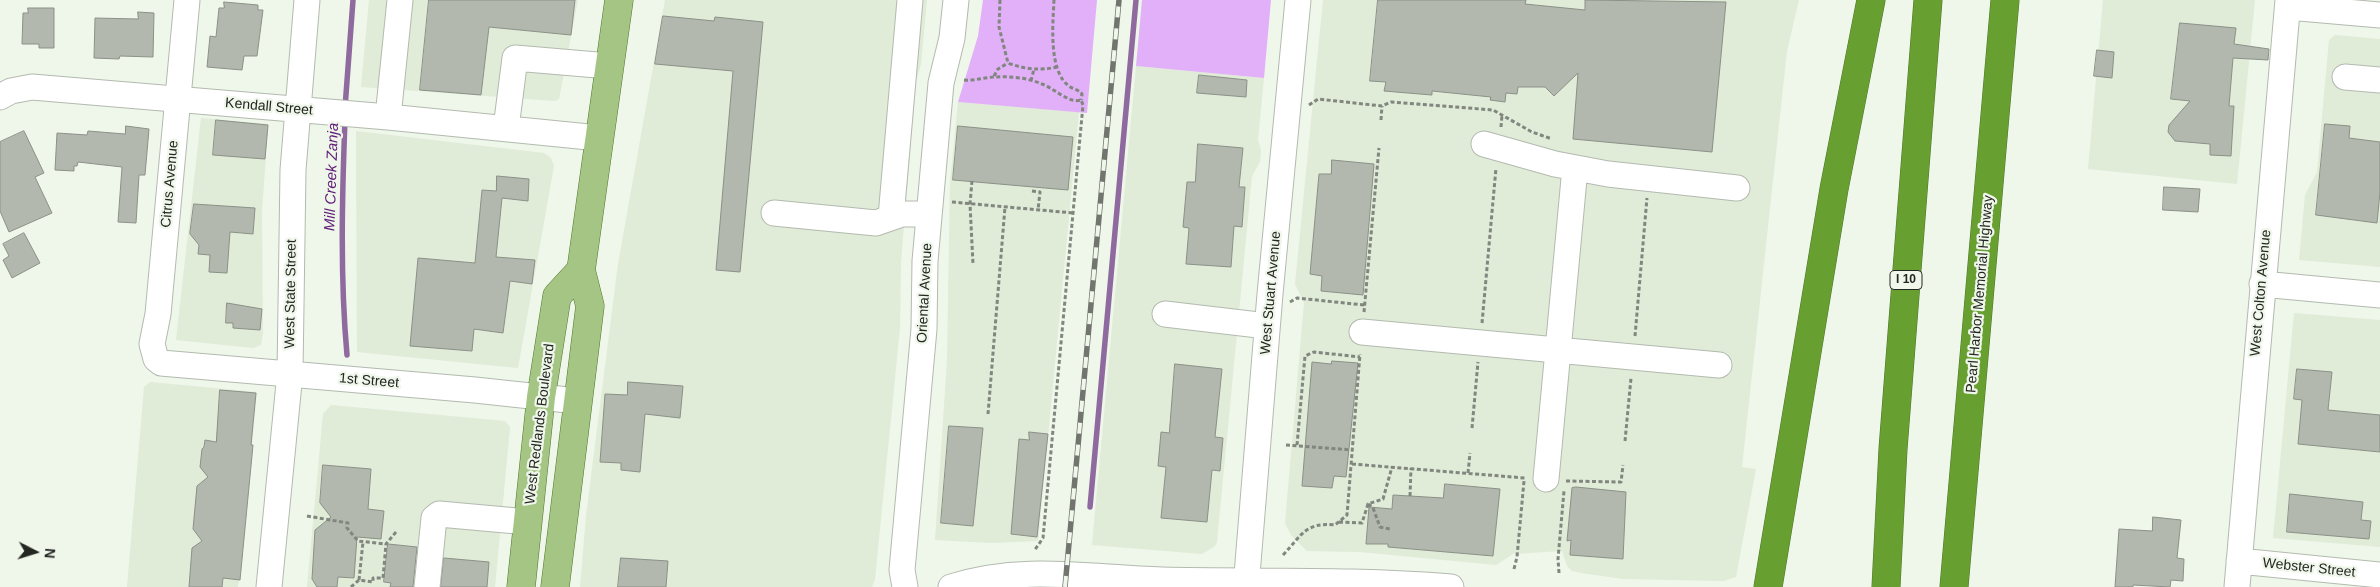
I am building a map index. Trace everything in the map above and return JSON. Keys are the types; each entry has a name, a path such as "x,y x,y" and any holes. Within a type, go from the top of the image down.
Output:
{"highway":[{"path":"1768,587 1834,189 1872,0"},
{"name":"I 10","path":"1886,587 1894,449 1928,0"},
{"name":"Pearl Harbor Memorial Highway","path":"1963,581 1964,482 2005,0"}],"main road":[{"path":"555,587 590,306 581,270 618,0"},
{"name":"West Redlands Boulevard","path":"521,587 541,397 557,296 581,270"}],"street":[{"name":"Citrus Avenue","path":"161,363 156,359 152,344 158,314 187,0"},
{"name":"West State Street","path":"269,587 290,373 293,170 296,110 307,0"},
{"path":"388,117 400,0"},
{"path":"891,217 910,0"},
{"name":"Oriental Avenue","path":"905,587 902,570 924,330 925,261 938,208 941,83 952,38 956,0"},
{"name":"West Stuart Avenue","path":"1246,584 1267,326 1298,0"},
{"path":"2288,4 2380,15"},
{"name":"West Colton Avenue","path":"2237,587 2262,284 2288,4"},
{"path":"506,128 515,58 609,66"},
{"path":"2345,77 2380,80"},
{"name":"Kendall Street","path":"0,97 12,91 32,87 388,117 600,138"},
{"path":"1494,146 1575,168 1608,174 1737,188"},
{"path":"1535,479 1558,351 1575,168"},
{"path":"774,213 876,223 891,217 938,208"},
{"path":"2262,284 2380,295"},
{"path":"1165,314 1267,326"},
{"path":"1361,338 1558,351 1719,365"},
{"name":"1st Street","path":"161,363 290,373 577,401"},
{"path":"428,587 434,518 439,514 528,522"},
{"name":"Webster Street","path":"2239,561 2380,575"},
{"path":"951,587 1006,575 1043,573 1141,580 1246,584 1451,587"}],"path":[{"path":"1000,0 999,27 1008,63"},
{"path":"1034,551 1043,538 1083,113 1082,94 1078,89 1069,86 1056,66 1053,38 1054,0"},
{"path":"1008,63 1022,68 1034,69 1056,66"},
{"path":"994,76 998,69 1008,63"},
{"path":"1031,81 1034,69"},
{"path":"958,79 980,80 994,76 1031,81 1056,90 1076,102 1081,100"},
{"path":"1381,120 1382,106"},
{"path":"1482,329 1494,146 1502,115"},
{"path":"1283,555 1305,531 1314,525 1336,525 1346,515 1379,148"},
{"path":"972,181 970,204 974,264"},
{"path":"1032,191 1040,192 1038,210"},
{"path":"1634,342 1648,194"},
{"path":"938,208 970,204 1073,213"},
{"path":"988,414 1005,207"},
{"path":"1287,304 1297,298 1364,305"},
{"path":"1297,445 1304,356 1361,338"},
{"path":"1472,428 1479,357"},
{"path":"1625,441 1632,370"},
{"path":"1286,445 1353,450"},
{"path":"1468,473 1470,453"},
{"path":"1352,464 1535,479 1514,569"},
{"path":"1559,573 1558,558 1565,481 1621,482 1623,465"},
{"path":"1368,504 1383,499 1392,467"},
{"path":"1410,496 1411,468"},
{"path":"1338,522 1362,523 1368,504"},
{"path":"1368,504 1373,508 1380,527 1390,529"},
{"path":"308,516 348,523 347,528 358,541 386,544"},
{"path":"372,587 373,578 383,578 386,544 396,532"},
{"path":"351,587 359,580 363,542"},
{"path":"359,580 373,582"}],"shaded area":[{"path":"369,0 578,0 559,99 555,101 361,87"},
{"path":"665,0 927,0 921,64 916,82 901,262 900,328 875,579 872,587 580,587 586,516 618,264"},
{"path":"983,0 1097,0 1087,113 958,102 978,36"},
{"path":"1142,0 1271,0 1264,78 1136,66"},
{"path":"1323,0 1799,0 1787,51 1742,467 1756,469 1736,577 1724,581 1623,579 1581,573 1572,571 1567,566 1562,551 1513,554 1496,565 1360,552 1307,551 1291,535 1285,523 1304,303 1295,284"},
{"path":"2103,0 2255,0 2237,184 2088,169"},
{"path":"2335,35 2380,39 2380,267 2299,260 2305,195 2317,172 2329,40"},
{"path":"1136,66 1264,78 1258,140 1261,150 1260,162 1252,176 1217,542 1215,546 1202,554 1092,545"},
{"path":"958,102 1079,112 1038,541 992,543 935,540 947,361 950,182"},
{"path":"201,118 268,124 262,213 263,333 261,345 253,348 176,340"},
{"path":"356,131 544,153 551,158 554,166 518,368 357,352"},
{"path":"2294,313 2380,320 2380,547 2273,538"},
{"path":"150,382 257,392 238,587 127,587 144,387"},
{"path":"331,405 505,421 510,427 495,587 307,587 323,414"}],"building":[{"path":"429,0 575,0 571,35 489,27 481,95 420,90"},
{"path":"1378,0 1526,0 1525,4 1585,10 1585,0 1726,2 1712,152 1573,139 1578,73 1554,96 1545,87 1518,87 1517,94 1506,93 1505,102 1490,100 1491,97 1432,91 1432,95 1384,91 1386,82 1370,81"},
{"path":"224,2 258,5 258,10 263,10 257,56 244,56 242,70 207,67 210,36 216,37 219,8 224,8"},
{"path":"28,8 54,8 54,48 39,48 39,44 22,44 23,13 28,13"},
{"path":"138,12 154,13 153,57 120,56 119,59 94,58 95,18 138,19"},
{"path":"663,16 714,21 715,17 763,22 740,272 716,270 733,71 655,64"},
{"path":"2180,23 2236,28 2234,44 2269,49 2268,60 2233,58 2229,106 2234,106 2231,156 2210,155 2210,144 2175,141 2168,132 2169,125 2190,101 2171,99"},
{"path":"2097,50 2114,52 2112,78 2094,76"},
{"path":"1199,75 1247,80 1246,97 1197,93"},
{"path":"216,120 268,125 265,159 213,155"},
{"path":"2325,124 2350,126 2349,138 2380,142 2380,192 2377,223 2316,215"},
{"path":"126,126 149,129 145,175 139,175 136,223 118,222 122,167 78,162 77,166 74,166 74,171 55,170 57,133 87,135 88,131 125,134"},
{"path":"958,126 1073,137 1068,190 953,180"},
{"path":"24,131 44,173 35,177 52,213 9,232 0,211 0,142"},
{"path":"1198,144 1243,148 1239,187 1245,187 1242,227 1234,226 1231,267 1186,264 1189,228 1183,227 1187,182 1195,182"},
{"path":"1332,160 1374,164 1363,295 1321,291 1322,276 1310,274 1319,174 1331,174"},
{"path":"497,176 529,179 528,201 502,198 496,257 535,260 532,284 510,281 503,333 474,329 472,351 410,346 418,258 475,263 482,190 496,191"},
{"path":"2164,187 2200,189 2198,212 2163,210"},
{"path":"194,204 255,208 253,234 230,232 227,273 209,272 210,255 198,254 199,245 190,234"},
{"path":"24,233 40,263 12,278 3,260 9,256 3,244"},
{"path":"227,303 262,309 260,330 233,328 233,323 226,323"},
{"path":"1332,361 1358,363 1346,477 1334,476 1332,488 1302,486 1312,362 1331,364"},
{"path":"1175,364 1222,369 1215,437 1223,438 1220,471 1212,470 1207,522 1161,518 1166,467 1158,466 1161,432 1169,433"},
{"path":"2297,369 2332,372 2328,410 2380,415 2380,452 2298,444 2302,400 2294,399"},
{"path":"628,382 683,386 680,418 645,414 640,472 621,470 621,463 600,462 605,394 627,395"},
{"path":"220,390 256,393 240,580 223,578 222,587 189,587 192,548 202,541 193,529 197,486 208,477 200,467 202,449 205,440 216,442"},
{"path":"949,426 983,428 973,526 941,523"},
{"path":"1029,432 1048,434 1037,537 1011,534 1019,439 1029,440"},
{"path":"323,465 371,469 368,509 384,511 381,539 357,537 354,578 338,577 337,587 317,587 312,579 315,530 331,517 320,503"},
{"path":"1445,484 1500,489 1493,556 1388,547 1388,544 1366,544 1369,507 1392,509 1393,495 1443,498"},
{"path":"1572,488 1626,492 1623,559 1570,555 1571,540 1567,541"},
{"path":"2290,494 2363,502 2361,520 2371,521 2369,539 2287,532"},
{"path":"2153,517 2181,520 2177,558 2184,559 2183,581 2171,580 2170,587 2133,585 2133,587 2115,587 2119,529 2152,531"},
{"path":"388,544 417,547 413,587 390,587 391,583 384,582"},
{"path":"444,558 489,562 487,587 441,587"},
{"path":"621,558 668,561 666,587 618,587"}],"waterway":[{"name":"Mill Creek Zanja","path":"345,108 353,0"},
{"path":"1090,507 1136,0"},
{"name":"Mill Creek Zanja","path":"345,120 342,267 347,355"}],"railway":[{"path":"1065,587 1119,0"}]}
